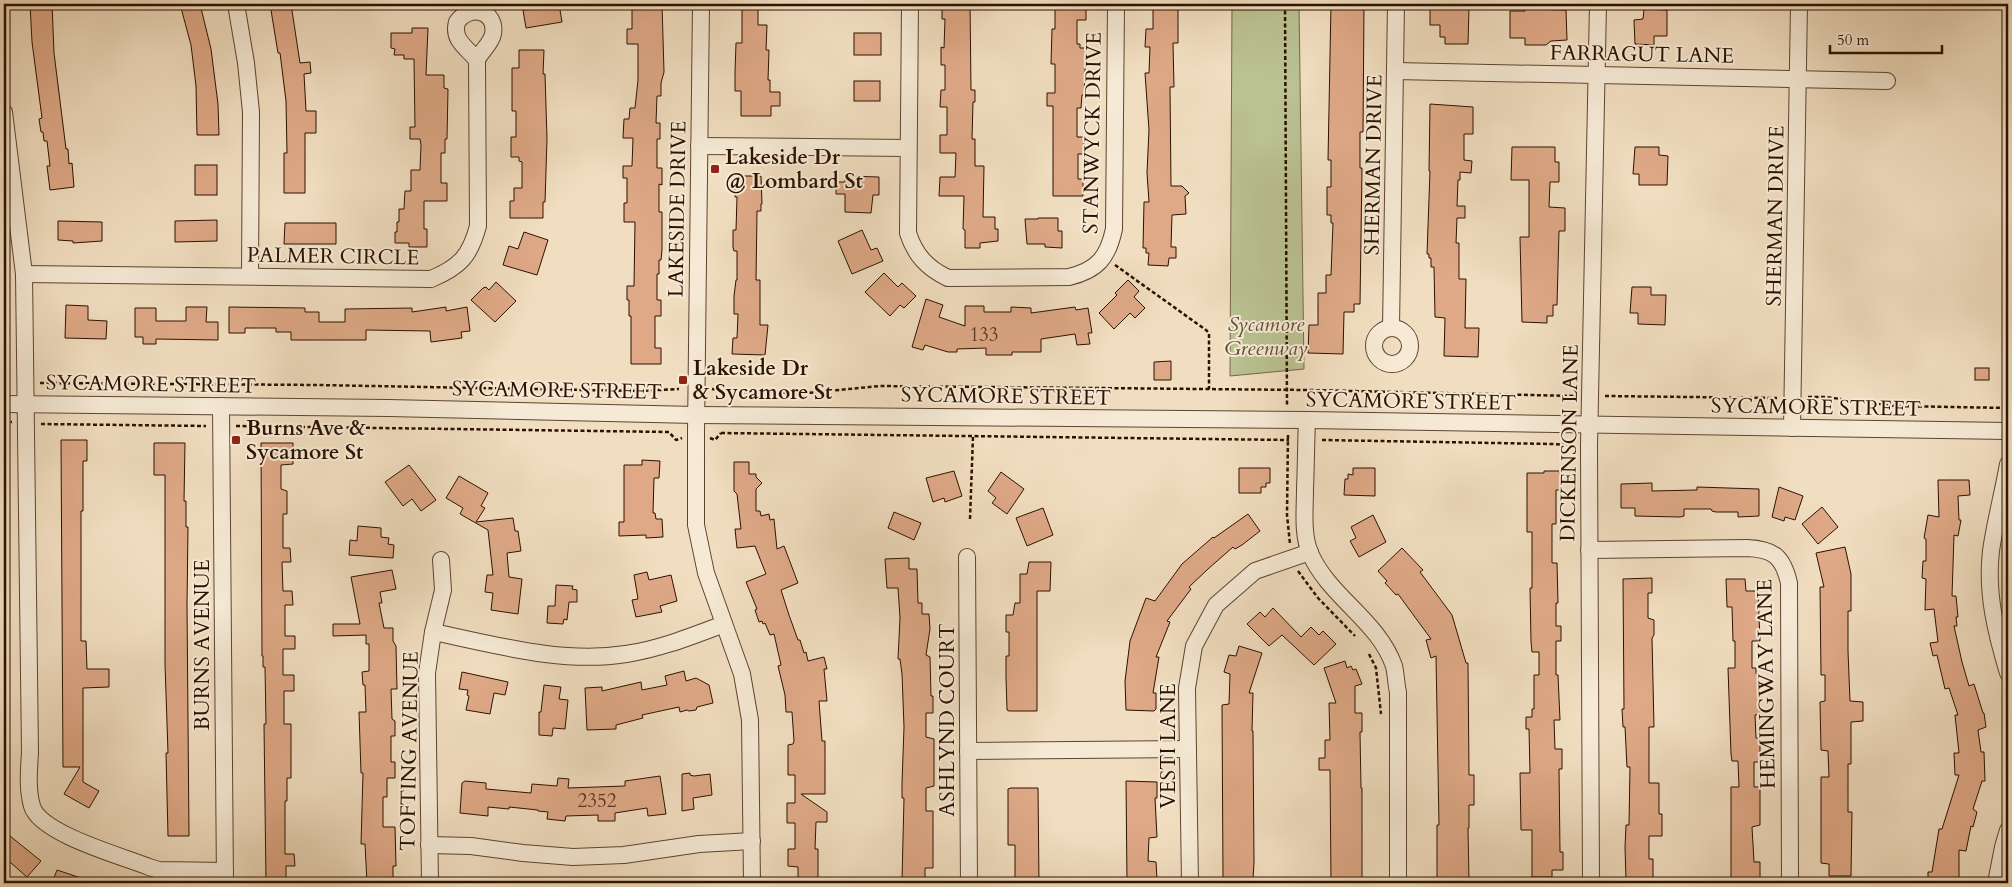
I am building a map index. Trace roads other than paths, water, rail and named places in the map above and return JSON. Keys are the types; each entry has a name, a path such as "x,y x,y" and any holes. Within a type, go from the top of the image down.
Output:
{"street":[{"path":"236,4 246,63 251,112 250,276"},
{"name":"LAKESIDE DRIVE","path":"700,4 696,525 706,573 742,674 748,705 752,883"},
{"name":"STANWYCK DRIVE","path":"910,4 908,233 918,256 935,272 948,278 1069,277 1083,274 1104,257 1111,244 1114,229 1116,4"},
{"name":"SHERMAN DRIVE","path":"1391,328 1396,4"},
{"name":"DICKENSON LANE","path":"1592,883 1590,426 1598,4"},
{"name":"SHERMAN DRIVE","path":"1792,428 1799,4"},
{"name":"PALMER CIRCLE","path":"24,274 431,279 448,272 463,260 473,244 478,226 476,60"},
{"name":"FARRAGUT LANE","path":"1395,71 1887,81"},
{"path":"4,112 24,274 30,752 28,778 32,806 36,815 56,830 149,867 159,870 225,877"},
{"path":"699,146 908,148"},
{"name":"SYCAMORE STREET","path":"4,404 388,408 696,415 1307,420 1590,426 2008,430"},
{"name":"BURNS AVENUE","path":"221,406 225,877"},
{"path":"1307,420 1305,529 1310,552 1323,575 1336,592 1373,630 1385,647 1394,667 1398,692 1398,883"},
{"path":"2008,464 1991,553 1990,585 1993,618 2008,673"},
{"name":"HEMINGWAY LANE","path":"1590,550 1747,548 1763,549 1780,559 1786,570 1789,584 1790,883"},
{"name":"VESTI LANE","path":"1190,883 1186,688 1194,646 1216,605 1255,571 1310,552"},
{"name":"ASHLYND COURT","path":"967,557 969,883"},
{"name":"TOFTING AVENUE","path":"430,883 427,673 433,632 443,590 441,560"},
{"path":"433,632 540,654 597,657 626,654 654,648 724,624"},
{"path":"968,751 1188,749"},
{"path":"1996,883 2008,830"},
{"path":"429,845 471,846 573,857 624,855 699,844 752,841"}],"place":[{"name":"Lakeside Dr @ Lombard St","path":"715,169"},
{"name":"Lakeside Dr & Sycamore St","path":"683,380"},
{"name":"Burns Ave & Sycamore St","path":"236,440"}],"park label":[{"name":"Sycamore Greenway","path":"1266,336"}]}
